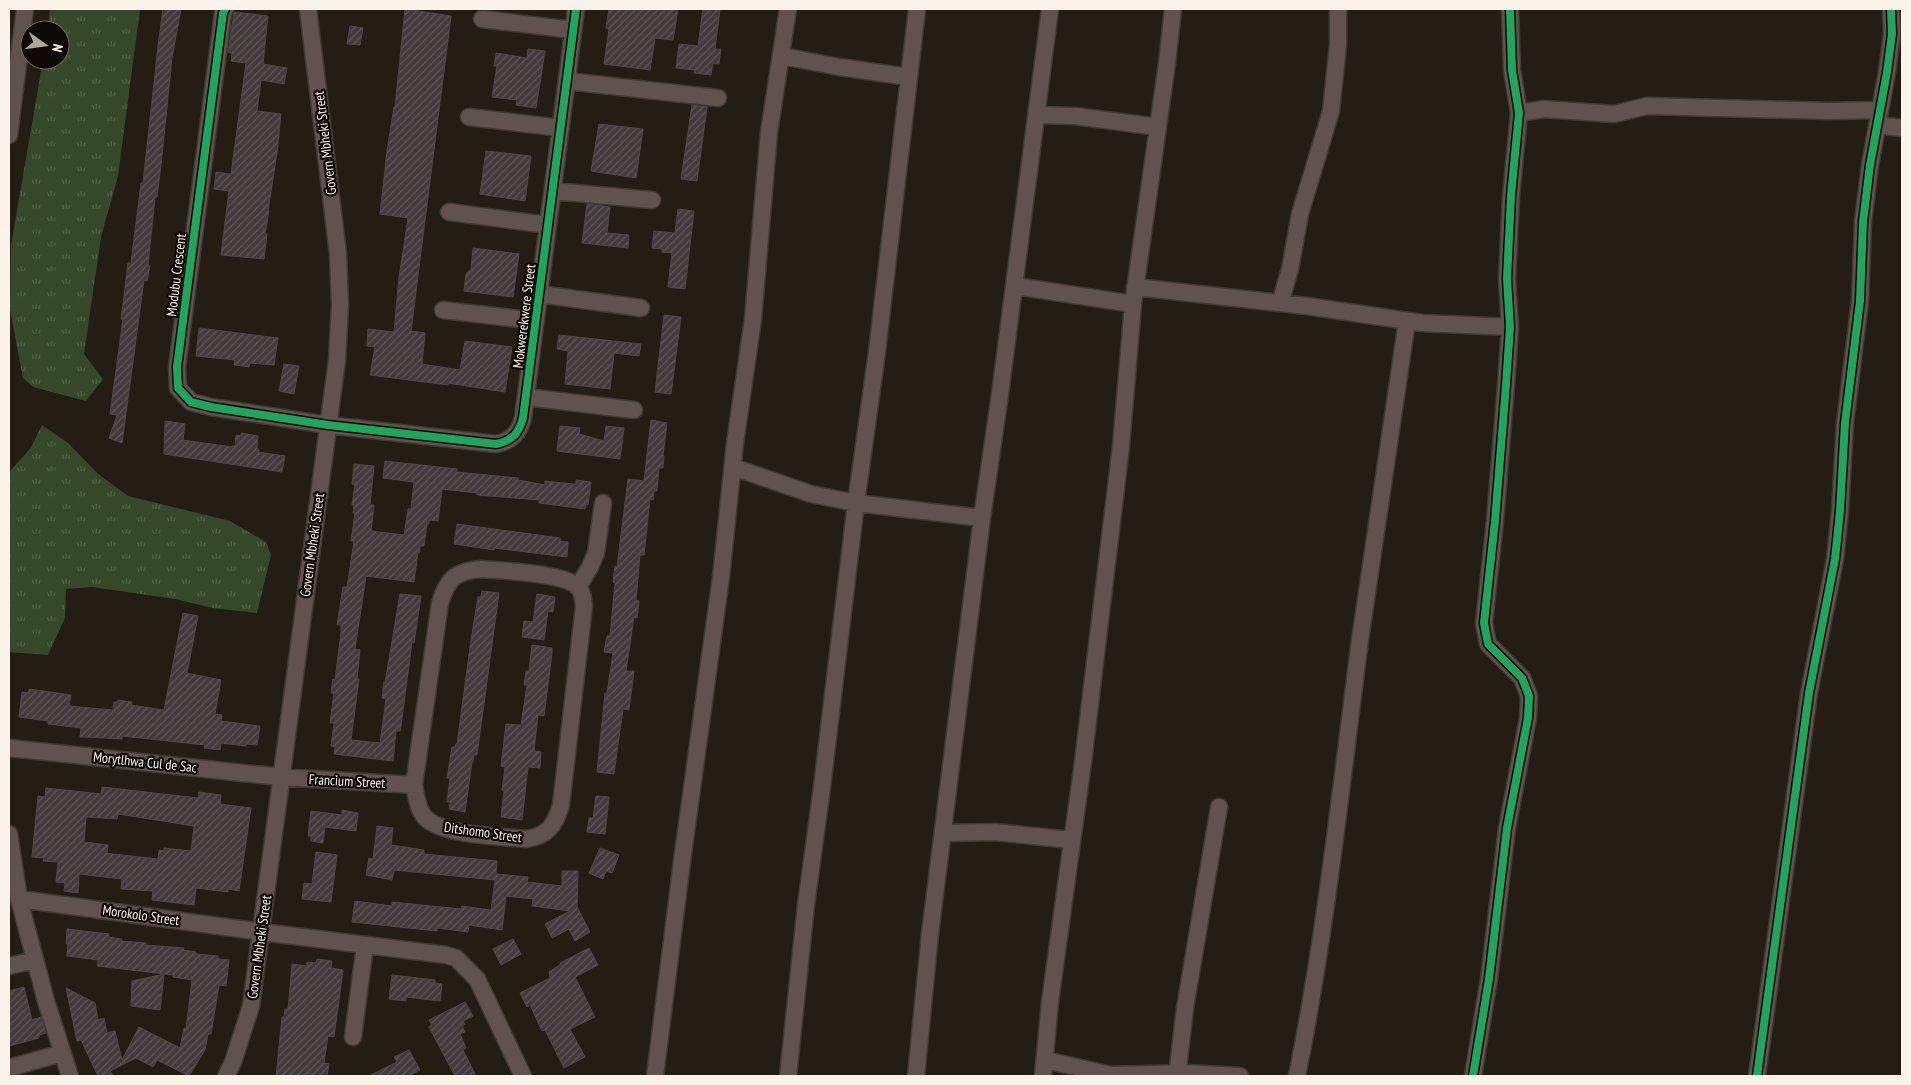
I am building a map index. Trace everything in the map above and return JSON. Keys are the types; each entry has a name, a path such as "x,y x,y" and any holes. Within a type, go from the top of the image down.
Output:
{"street":[{"path":"9,135 25,9"},
{"name":"Modubu Crescent","path":"225,9 177,367 178,388 191,402 211,407 328,425"},
{"name":"Govern Mbheki Street","path":"226,1076 251,1006 337,360 340,305 338,254 308,9"},
{"name":"Mokwerekwere Street","path":"328,425 496,444 513,438 520,429 526,397 576,9"},
{"path":"655,1076 721,577 733,467 753,319 769,132 788,9"},
{"path":"788,1076 806,905 856,503 878,352 917,9"},
{"path":"916,1076 930,934 982,518 1015,286 1050,9"},
{"path":"1173,9 1132,304 1121,446 1083,762 1050,1002 1044,1068 1110,1076 1240,1076"},
{"path":"1280,303 1290,270 1300,214 1331,111 1338,45 1338,9"},
{"path":"1473,1076 1489,979 1507,828 1528,718 1529,696 1522,678 1488,644 1484,623 1495,521 1510,327 1507,279 1511,196 1519,113 1512,70 1510,9"},
{"path":"1757,1076 1809,694 1836,550 1845,423 1860,301 1864,222 1870,166 1892,34 1891,9"},
{"path":"482,19 573,30"},
{"path":"782,56 839,67 909,77"},
{"path":"567,81 718,98"},
{"path":"1519,113 1544,109 1614,114 1647,106 1828,111 1879,117 1902,128"},
{"path":"1037,115 1075,116 1158,127"},
{"path":"469,117 561,128"},
{"path":"552,191 652,200"},
{"path":"449,212 548,225"},
{"path":"1015,286 1132,304"},
{"path":"1135,287 1280,303 1422,323 1510,327"},
{"path":"539,294 641,308"},
{"path":"443,310 536,321"},
{"path":"1297,1076 1310,1012 1338,819 1360,640 1406,321"},
{"path":"526,397 634,410"},
{"path":"733,467 812,494 856,503 982,518"},
{"path":"578,586 590,567 596,552 603,503"},
{"name":"Ditshomo Street","path":"482,569 560,577 578,586 582,594 584,606 561,805 557,819 548,831 537,838 526,839 446,829 432,824 422,814 417,802 414,785 440,603 445,587 454,576 468,570 482,569"},
{"name":"Morytlhwa Cul de Sac","path":"9,748 280,777"},
{"name":"Francium Street","path":"280,777 414,785"},
{"path":"1177,1075 1185,1008 1219,807"},
{"path":"943,833 994,832 1071,840"},
{"path":"9,834 11,867 46,1001 70,1076"},
{"name":"Morokolo Street","path":"20,898 262,932 446,955 456,958 477,978 524,1076"},
{"path":"353,1037 365,945"},
{"path":"9,966 35,960"},
{"path":"9,1068 62,1053"}],"green space":[{"path":"50,9 140,9 118,176 101,237 84,354 103,379 86,401 33,387 23,378 10,310 11,245 41,70 70,70 70,20 49,20"},
{"path":"42,425 68,443 98,474 128,496 230,521 266,542 271,555 257,613 213,608 175,599 92,587 66,589 65,618 48,655 9,652 9,472 30,449"}],"building":[{"path":"163,9 181,9 172,58 161,165 157,197 155,197 148,266 150,266 147,281 144,280 122,443 109,438 117,415 110,414 123,319 121,319 128,263 131,263 141,183 143,183"},
{"path":"405,9 451,16 411,331 425,333 422,364 460,370 465,341 512,347 505,392 448,383 448,385 370,375 375,347 367,346 368,329 394,332 399,277 408,218 380,214 387,151 395,107"},
{"path":"609,9 678,9 673,40 655,38 650,70 604,64 609,29 606,28"},
{"path":"703,9 720,9 715,49 721,49 719,64 713,63 711,75 694,73 695,70 676,68 679,44 698,46"},
{"path":"234,12 268,16 263,64 287,68 284,84 261,80 257,111 281,114 265,234 267,234 264,259 221,255 229,191 214,189 216,172 231,174 246,63 231,61 232,53 228,52"},
{"path":"350,26 363,28 360,45 347,44"},
{"path":"528,49 545,51 536,108 516,105 517,100 492,97 497,66 494,66 496,53 527,58"},
{"path":"692,105 707,107 697,181 681,179"},
{"path":"599,124 643,129 636,178 591,171"},
{"path":"486,151 531,156 525,201 480,194"},
{"path":"587,204 610,207 607,233 629,235 628,248 582,243"},
{"path":"678,209 694,211 685,289 668,287 672,253 652,248 654,231 675,233"},
{"path":"473,248 519,254 513,297 464,291 466,274 471,269"},
{"path":"664,315 681,317 671,394 655,392"},
{"path":"199,328 278,338 274,365 250,363 249,367 234,365 235,360 196,356"},
{"path":"559,335 641,344 639,356 614,353 610,389 565,384 568,351 557,349"},
{"path":"284,364 299,366 294,394 279,391"},
{"path":"651,420 667,423 663,468 659,468 657,491 654,491 653,500 650,499 644,555 640,555 636,600 639,601 637,618 634,617 626,671 634,671 629,710 623,709 614,774 597,772 605,693 607,693 613,653 604,652 607,636 610,636 615,583 613,582 615,566 617,567 628,479 644,481"},
{"path":"165,421 185,424 183,440 232,447 235,446 236,435 241,436 241,433 258,436 258,452 285,456 282,472 164,454"},
{"path":"560,426 580,428 579,434 604,441 606,426 624,428 620,459 557,451"},
{"path":"385,461 457,469 457,472 518,478 518,480 545,485 545,481 573,484 576,484 576,480 591,482 588,505 586,504 585,509 539,503 539,500 477,495 477,493 442,489 438,521 429,520 429,524 427,524 424,546 420,546 420,552 418,552 414,582 366,576 355,649 360,650 357,679 359,679 351,740 380,743 386,699 382,698 384,682 400,594 421,596 414,643 412,642 401,726 400,731 396,731 393,761 334,754 335,747 331,746 334,723 330,723 334,693 331,693 333,679 335,680 341,633 341,625 337,625 343,587 347,587 354,541 351,541 355,513 353,513 354,505 352,505 355,485 352,484 354,464 374,466 370,505 374,505 371,531 404,535 408,509 411,509 414,482 383,478"},
{"path":"457,524 560,538 560,541 568,542 567,557 454,544"},
{"path":"482,591 499,593 477,755 474,755 472,762 465,812 449,809 450,802 447,802 450,778 447,778 452,747 455,747 457,744 478,597 481,597"},
{"path":"537,594 555,597 553,612 548,611 544,640 522,637 524,621 533,622"},
{"path":"183,613 198,616 187,673 221,680 215,714 222,715 221,721 260,726 257,745 246,744 246,746 221,743 220,750 204,748 205,745 122,736 122,739 80,737 81,728 48,724 48,721 19,717 22,692 28,693 29,689 71,695 69,706 113,710 114,702 118,700 132,702 131,705 164,710"},
{"path":"532,645 552,648 552,653 544,716 538,715 534,751 541,752 540,768 528,767 522,820 501,817 505,767 501,766 506,724 521,725 527,685 524,685 526,671 529,671"},
{"path":"102,787 198,798 199,792 221,795 220,804 251,808 239,891 228,889 228,892 196,888 194,905 152,900 153,891 121,889 122,879 79,874 78,893 64,891 65,883 56,882 58,862 43,861 44,858 32,857 38,796 45,797 46,788 101,794","holes":["118,814 194,826 191,851 164,848 164,851 159,850 158,859 107,853 108,845 84,842 86,817 117,819"]},
{"path":"596,796 609,797 605,834 587,832 589,818 593,818"},
{"path":"342,810 358,813 356,831 325,827 323,843 311,841 311,836 308,836 311,811 342,815"},
{"path":"377,826 393,828 391,845 424,850 424,854 497,861 496,874 528,877 527,882 562,886 562,871 578,871 577,907 590,932 575,941 569,929 552,938 545,924 570,911 532,906 533,899 506,896 502,930 469,925 468,932 437,928 437,931 352,922 355,901 392,906 392,902 461,909 462,906 491,910 495,880 394,870 392,880 366,875 369,858 373,859"},
{"path":"600,848 619,855 612,873 606,871 603,879 589,873"},
{"path":"316,852 337,855 331,902 302,899 304,883 312,884"},
{"path":"67,929 109,934 108,937 122,939 121,941 146,943 145,945 184,948 183,950 196,952 196,954 218,956 218,959 229,960 226,986 219,985 211,1034 208,1034 205,1050 189,1076 157,1060 153,1067 136,1058 110,1071 113,1076 98,1076 81,1040 77,1041 66,988 95,1003 98,1020 104,1018 107,1033 115,1031 122,1060 139,1027 180,1048 184,1028 186,1029 192,980 173,977 173,975 97,966 98,960 67,956"},
{"path":"513,939 521,954 501,965 493,949"},
{"path":"589,948 598,965 575,977 595,1017 570,1029 585,1057 564,1068 545,1030 542,1031 530,1005 527,1007 520,993 550,978 549,972 560,963"},
{"path":"317,959 332,961 331,968 343,970 334,1037 328,1036 324,1063 329,1064 327,1076 276,1076 282,1017 284,1017 285,1009 288,1009 292,964 307,966 307,962 316,963"},
{"path":"164,974 160,1010 131,1006 132,981"},
{"path":"392,975 435,980 435,983 442,984 440,1001 406,997 406,1001 389,999"},
{"path":"24,987 32,1020 41,1017 46,1033 39,1035 39,1038 9,1046 9,991"},
{"path":"465,1002 473,1016 463,1021 465,1024 462,1026 465,1032 460,1034 466,1048 463,1050 476,1076 455,1076 429,1027 432,1025 429,1020"},
{"path":"409,1050 420,1070 409,1076 369,1076 397,1062 394,1057"}],"cycle path":[{"path":"225,9 177,367 178,388 191,402 211,407 328,425 496,444 514,436 523,418 576,9"},
{"path":"1473,1076 1489,979 1507,828 1528,718 1529,696 1522,678 1488,644 1484,623 1495,521 1510,327 1507,279 1511,196 1519,113 1512,70 1510,9"},
{"path":"1757,1076 1809,693 1835,559 1845,423 1860,301 1863,222 1870,165 1892,34 1891,9"}]}
